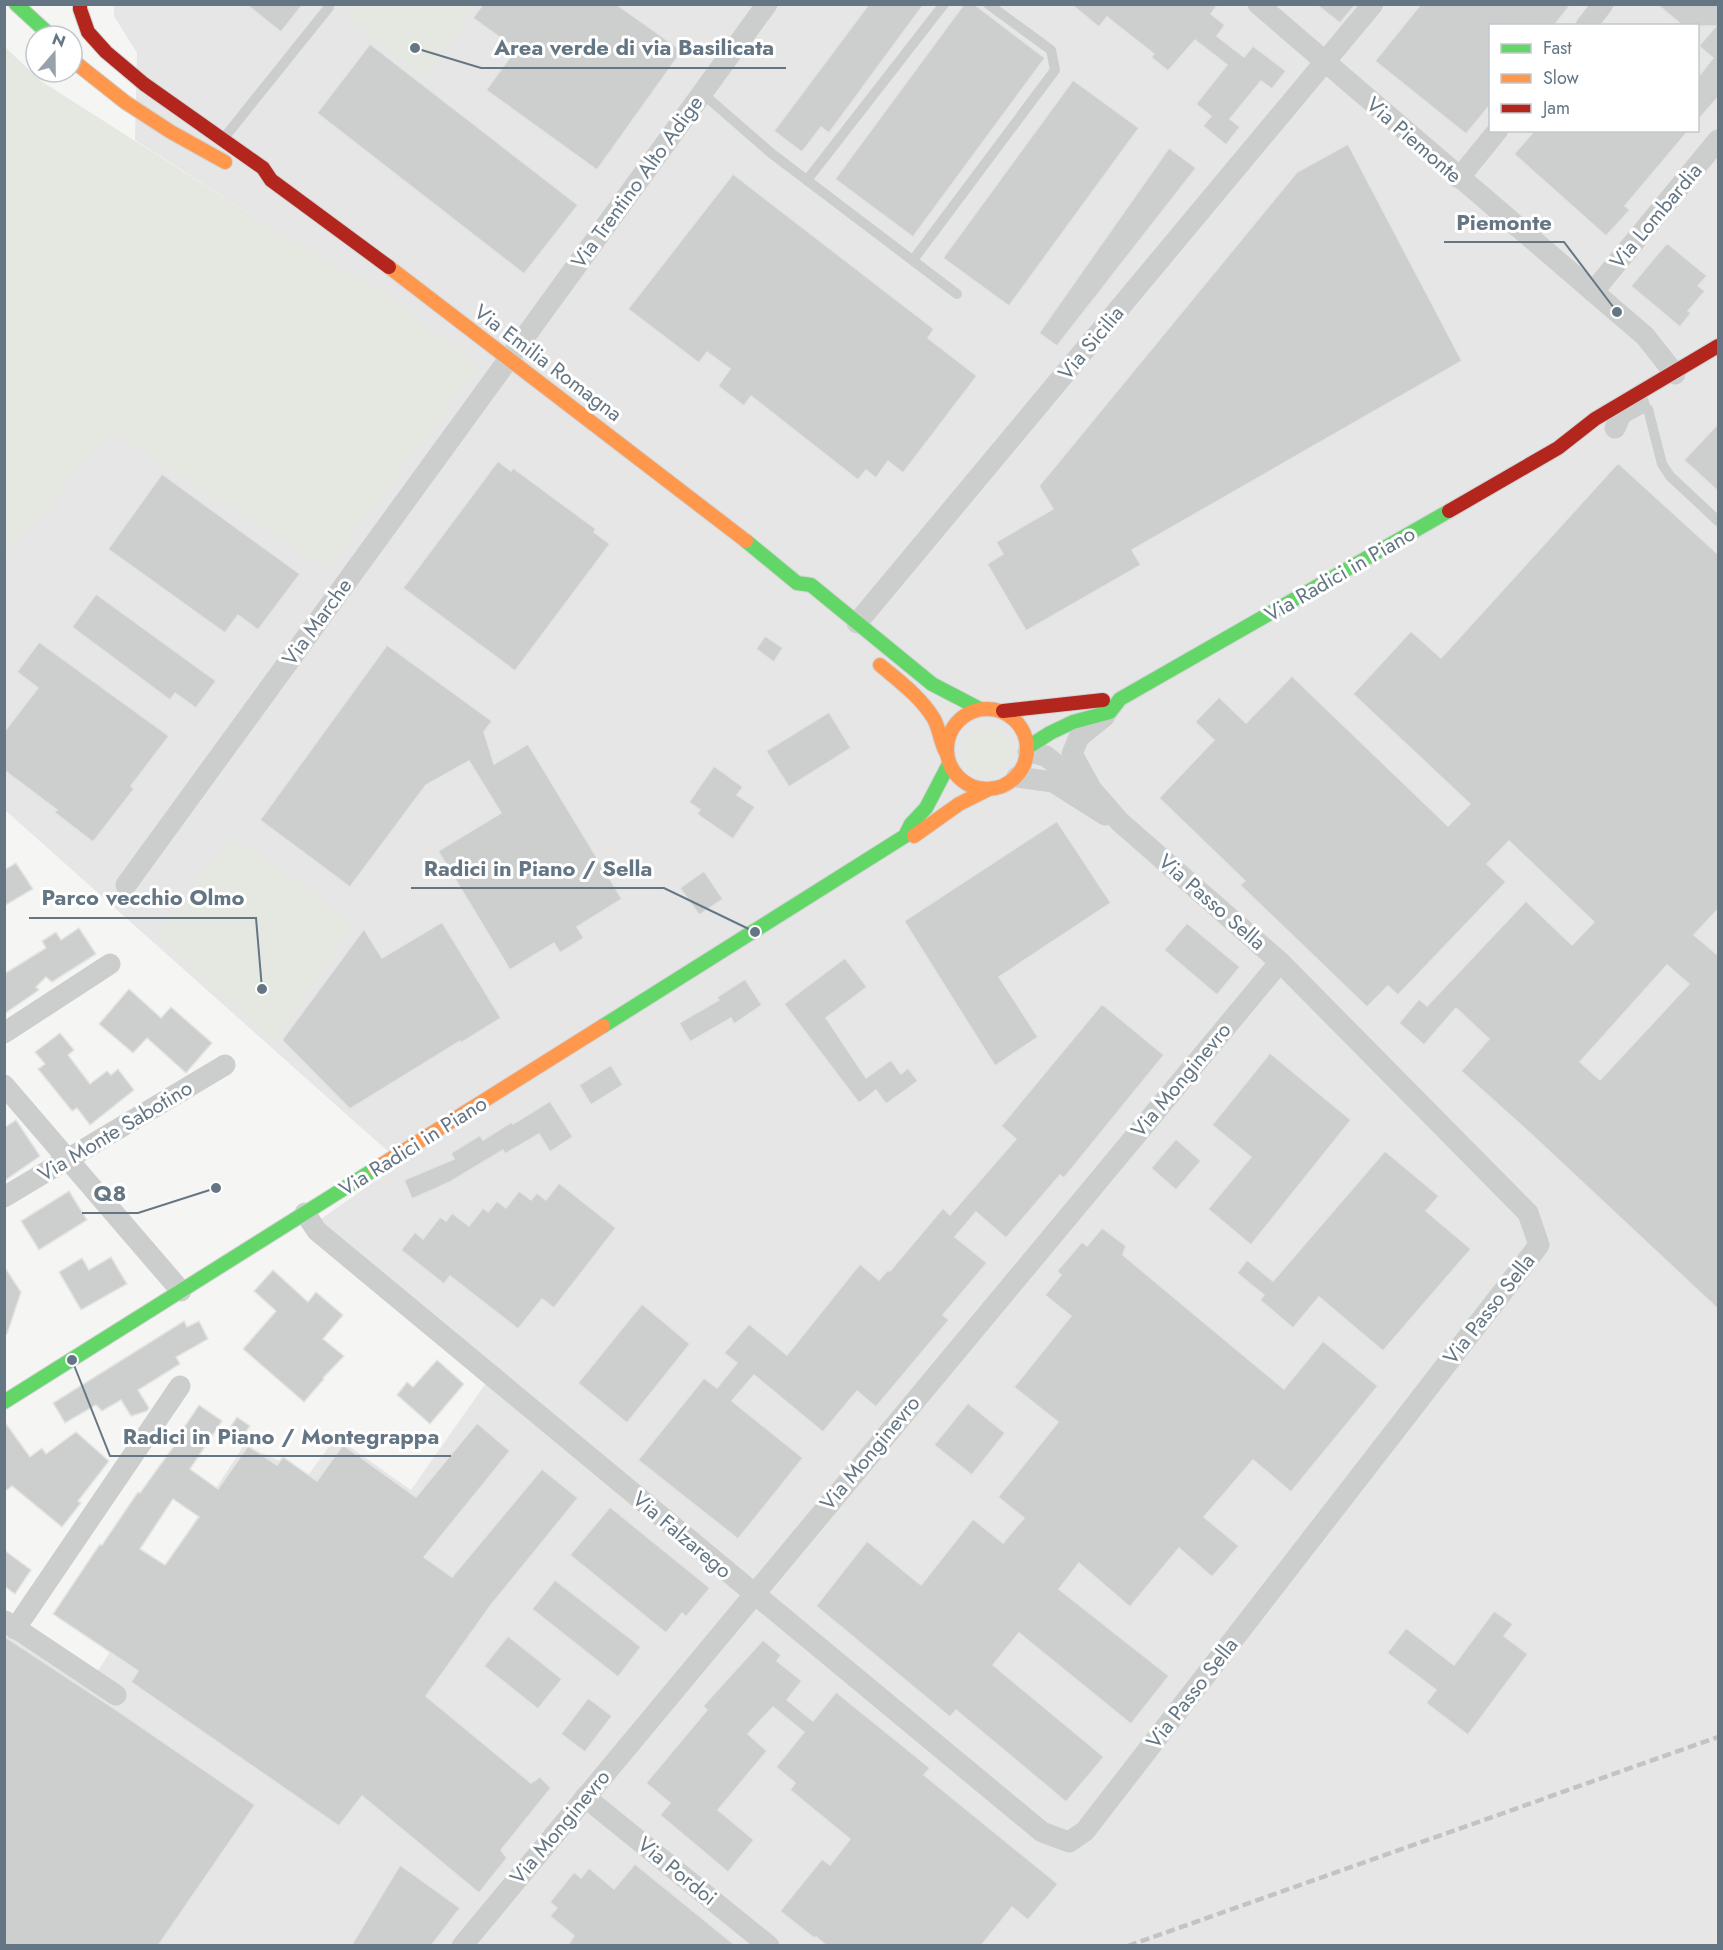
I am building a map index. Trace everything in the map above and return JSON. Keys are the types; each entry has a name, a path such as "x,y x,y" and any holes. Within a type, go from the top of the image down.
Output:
{"street":[{"path":"16,4 38,24"},
{"path":"23,4 39,5"},
{"name":"Via Emilia Romagna","path":"80,4 88,32 106,52 144,84 263,168 264,180 347,234 720,521 798,589 811,585 932,684 980,709"},
{"name":"Via Trentino Alto Adige","path":"508,359 767,4"},
{"name":"Via Piemonte","path":"1258,4 1458,178 1645,336 1675,374"},
{"name":"Via Sicilia","path":"857,623 1373,4"},
{"path":"1588,24 1603,4"},
{"path":"84,70 125,102 162,126 239,170"},
{"path":"1458,178 1496,132"},
{"name":"Via Lombardia","path":"1593,291 1719,140"},
{"path":"1558,448 1595,419 1675,374 1719,346"},
{"name":"Via Marche","path":"126,885 508,359"},
{"path":"1675,374 1686,376 1719,359"},
{"path":"1615,428 1621,414 1668,387 1675,374"},
{"path":"1558,448 1608,432 1653,406"},
{"name":"Via Radici in Piano","path":"1115,706 1558,448"},
{"path":"865,652 901,683 935,720 940,744 948,759 956,774 965,783 976,788 999,788 1017,777 1023,768 1028,749 1024,731 1018,722 1003,711 992,708 969,712 951,729 947,741 948,759 926,808 911,824 905,836 916,836 959,804 988,789"},
{"path":"1003,711 1040,706 1115,706"},
{"path":"1028,749 1050,733 1115,706"},
{"name":"Via Passo Sella","path":"1069,1842 1085,1831 1539,1245 1528,1213 1280,962 1120,822 1092,790 1072,754 1079,737 1115,706"},
{"name":"Via Passo Sella","path":"1028,749 1046,756 1078,783 1092,790"},
{"name":"Via Passo Sella","path":"1017,777 1053,782 1103,814 1120,822"},
{"name":"Via Radici in Piano","path":"4,1402 905,836"},
{"name":"Via Monginevro","path":"462,1946 1280,962"},
{"path":"4,1033 110,964"},
{"name":"Via Monte Sabotino","path":"4,1197 225,1065"},
{"path":"4,1085 181,1291"},
{"name":"Via Falzarego","path":"305,1214 317,1231 1042,1832 1069,1842"},
{"path":"116,1695 10,1625 180,1386"},
{"name":"Via Pordoi","path":"585,1797 770,1946"}],"lane":[{"path":"807,180 944,4"},
{"path":"913,260 1054,70 1051,50 988,4"},
{"path":"223,140 329,7"},
{"path":"702,93 771,153 957,294"},
{"path":"1653,406 1662,464 1670,476 1719,521"}],"shaded area":[{"path":"114,5 1718,5 1718,1945 5,1945 5,1623 92,1680 244,1445 309,1474 336,1437 411,1490 486,1383 308,1228 401,1163 5,810 5,555 112,430 326,570 478,367 388,296 267,225 135,140 137,53 114,16"},
{"path":"355,5 476,5 426,79 343,17"},
{"path":"5,47 24,65 24,84 46,84 267,225 388,296 478,367 326,570 112,431 5,555"},
{"path":"983,727 993,727 1005,734 1012,746 1012,756 1005,768 993,775 983,775 968,764 964,756 964,746 975,731"},
{"path":"233,835 355,925 272,1043 155,935"}],"building":[{"path":"246,4 303,4 281,32"},
{"path":"483,4 616,4 682,51 597,170 486,90 516,49 473,18"},
{"path":"869,4 924,4 829,133 821,127 802,152 774,131"},
{"path":"964,4 974,4 1045,58 913,237 835,179"},
{"path":"1071,4 1218,4 1211,14 1225,25 1217,36 1244,57 1253,46 1286,71 1272,89 1261,81 1230,119 1240,127 1226,145 1203,126 1211,116 1196,104 1227,65 1195,40 1168,71 1151,57 1154,54 1107,17 1099,27"},
{"path":"1316,4 1356,4 1340,23"},
{"path":"1421,4 1571,4 1556,24 1489,24 1489,106 1466,134 1375,61"},
{"path":"1657,4 1719,4 1719,96 1699,119 1699,76 1713,58 1699,46 1716,26 1681,24"},
{"path":"370,44 578,205 524,274 317,113"},
{"path":"1073,80 1139,128 1009,306 943,258"},
{"path":"1533,132 1687,132 1625,206 1630,210 1606,236 1514,154"},
{"path":"1348,144 1462,361 1132,550 1141,565 1026,631 987,564 1003,554 996,542 1053,509 1039,486 1297,172"},
{"path":"1169,148 1196,168 1057,346 1039,333"},
{"path":"733,174 934,329 928,338 977,376 903,473 888,461 876,478 866,470 858,480 751,396 744,406 718,386 730,369 707,352 699,363 628,309"},
{"path":"1667,243 1707,276 1698,286 1705,291 1688,311 1691,313 1680,327 1631,286"},
{"path":"1719,423 1719,492 1684,460"},
{"path":"498,461 511,471 513,468 596,529 594,532 610,544 515,671 403,588"},
{"path":"1618,463 1719,555 1719,908 1694,935 1719,956 1719,1310 1461,1071 1489,1039 1456,1008 1424,1045 1399,1023 1419,999 1427,1006 1526,901 1572,945 1594,922 1509,841 1487,864 1506,882 1398,995 1388,986 1367,1007 1240,885 1245,881 1159,798 1214,740 1195,722 1219,697 1246,723 1292,676 1448,826 1470,804 1353,694 1411,631 1441,658","holes":["1667,965 1689,984 1600,1080 1580,1062"]},
{"path":"162,474 300,574 258,630 238,615 225,633 108,549"},
{"path":"96,594 216,681 196,708 175,693 170,700 72,627"},
{"path":"765,636 783,648 774,662 756,649"},
{"path":"39,642 169,736 131,786 134,789 93,842 54,812 57,810 4,770 4,732 38,688 17,672"},
{"path":"387,645 492,721 484,732 494,764 528,744 622,899 577,927 584,938 560,953 554,943 510,970 438,851 501,813 469,761 426,785 350,887 260,820"},
{"path":"829,712 851,748 789,787 766,751"},
{"path":"714,766 743,787 737,795 755,807 733,839 697,814 700,810 689,802"},
{"path":"1057,821 1111,903 999,977 1038,1037 995,1066 904,921"},
{"path":"16,863 33,889 4,906 4,870"},
{"path":"704,871 723,899 699,915 680,888"},
{"path":"442,922 501,1018 350,1109 282,1040 364,929 382,958"},
{"path":"1187,923 1240,967 1217,995 1164,950"},
{"path":"79,928 96,954 52,982 46,977 36,987 39,990 4,1014 4,974 46,948 42,941 56,932 61,940"},
{"path":"845,958 867,987 826,1018 866,1078 891,1060 901,1074 908,1068 918,1081 886,1104 876,1090 859,1103 784,1004"},
{"path":"745,979 762,1005 734,1024 731,1018 690,1042 679,1023 719,1000 717,997"},
{"path":"129,989 161,1018 171,1007 212,1043 186,1073 147,1038 133,1053 99,1024"},
{"path":"1102,1004 1164,1055 1064,1178 1060,1175 1006,1238 976,1212 955,1237 987,1263 943,1315 949,1320 876,1407 857,1391 823,1432 754,1375 732,1401 803,1458 738,1539 638,1460 704,1378 717,1388 737,1363 724,1353 749,1324 787,1355 860,1264 879,1280 888,1270 890,1271 943,1208 950,1215 1016,1139 1001,1126"},
{"path":"60,1033 74,1050 68,1055 90,1084 107,1071 111,1075 118,1069 134,1090 90,1125 77,1108 72,1111 38,1069 45,1064 35,1052"},
{"path":"1270,1053 1351,1120 1251,1245 1208,1209 1251,1157 1212,1125"},
{"path":"611,1065 623,1085 591,1105 579,1085"},
{"path":"550,1101 573,1137 550,1152 539,1134 505,1154 503,1150 450,1182 412,1199 404,1180 454,1159 451,1153 480,1135 483,1140"},
{"path":"16,1120 40,1156 4,1181 4,1128"},
{"path":"1176,1139 1201,1161 1176,1190 1151,1168"},
{"path":"1385,1151 1439,1196 1426,1211 1471,1249 1383,1351 1319,1297 1293,1328 1260,1300 1264,1295 1237,1273 1247,1260 1273,1281"},
{"path":"559,1183 616,1228 554,1308 542,1299 518,1329 450,1276 444,1284 401,1250 415,1232 423,1239 440,1217 446,1221 452,1213 469,1226 483,1208 488,1212 497,1201 506,1208 519,1191 531,1200 537,1193 546,1200"},
{"path":"69,1191 87,1220 39,1250 21,1221"},
{"path":"1102,1228 1126,1246 1123,1255 1284,1389 1323,1341 1378,1386 1291,1492 1253,1460 1204,1517 1239,1546 1212,1577 1179,1548 1130,1607 1079,1563 1059,1589 1169,1676 1131,1724 1019,1633 993,1665 1104,1757 1066,1802 956,1710 950,1717 816,1606 867,1541 921,1585 973,1519 1003,1543 1024,1518 998,1497 1058,1422 1014,1387 1071,1316 1045,1295 1061,1275 1057,1271 1082,1242 1087,1246"},
{"path":"111,1257 127,1284 81,1310 59,1272 82,1258 89,1270"},
{"path":"4,1266 21,1292 7,1334 4,1334"},
{"path":"273,1270 308,1302 316,1292 343,1315 323,1339 344,1356 304,1402 243,1349 276,1311 254,1291"},
{"path":"642,1304 690,1344 627,1423 578,1383"},
{"path":"184,1321 187,1327 199,1321 208,1339 176,1357 180,1364 138,1390 149,1408 147,1411 131,1416 121,1400 102,1411 96,1405 65,1423 53,1403"},
{"path":"437,1360 464,1384 430,1424 397,1395 407,1382 413,1387"},
{"path":"968,1403 1005,1433 972,1475 934,1445"},
{"path":"199,1405 222,1421 190,1469 218,1489 248,1446 277,1465 283,1457 317,1481 343,1445 416,1497 477,1423 510,1451 424,1557 452,1577 542,1469 578,1498 491,1605 426,1696 531,1783 540,1777 551,1788 501,1850 507,1858 479,1893 362,1796 339,1826 131,1682 138,1671 53,1614 100,1544 102,1545 138,1492 140,1493 179,1439 177,1438","holes":["173,1499 199,1517 165,1565 140,1549"]},
{"path":"237,1417 250,1426 237,1444 225,1435"},
{"path":"4,1421 30,1457 42,1448 46,1454 76,1432 109,1461 78,1501 81,1503 62,1527 12,1486 4,1492"},
{"path":"610,1507 710,1588 686,1617 682,1613 666,1633 570,1555"},
{"path":"4,1550 31,1570 15,1594 4,1586"},
{"path":"555,1580 641,1647 618,1677 532,1609"},
{"path":"1494,1611 1513,1624 1504,1636 1528,1654 1468,1735 1426,1703 1436,1690 1387,1653 1406,1628 1454,1665"},
{"path":"4,1636 255,1805 158,1946 4,1946"},
{"path":"508,1636 562,1679 538,1709 484,1666"},
{"path":"763,1640 781,1655 777,1661 802,1681 787,1700 813,1721 836,1692 930,1768 924,1775 1058,1884 1028,1920 1012,1907 981,1946 827,1946 780,1911 822,1859 830,1865 850,1839 790,1790 795,1783 776,1767 804,1732 773,1707 748,1734 767,1751 718,1810 754,1840 728,1872 660,1815 670,1803 646,1783 707,1710 703,1706"},
{"path":"588,1698 612,1716 585,1752 561,1734"},
{"path":"635,1864 736,1946 567,1946 574,1936 550,1916 557,1908 550,1902 574,1872 581,1878 589,1868 614,1889"},
{"path":"400,1865 460,1908 431,1946 351,1946"}],"railway":[{"path":"1128,1946 1718,1737"}],"traffic: fast":[{"path":"16,4 38,24"},
{"path":"1028,747 1073,722 1110,712 1120,699 1449,511"},
{"path":"746,541 797,583 811,585 932,684 980,709"},
{"path":"603,1026 905,836 911,824 926,808 949,764"},
{"path":"4,1402 375,1169"}],"traffic: slow":[{"path":"84,70 125,102 171,132 225,162"},
{"path":"389,267 746,541"},
{"path":"880,665 929,711 936,723 947,754"},
{"path":"979,709 995,709 1016,720 1027,741 1027,749 1027,757 1016,778 995,789 979,789 965,783 953,771 947,757 947,741 953,727 965,715 979,709"},
{"path":"914,836 959,804 989,789"},
{"path":"375,1169 603,1026"}],"traffic: jam":[{"path":"80,4 88,32 106,52 144,84 263,168 271,180 389,267"},
{"path":"1449,511 1558,448 1595,419 1718,346"},
{"path":"1003,711 1103,700"}],"place":[{"name":"Area verde di via Basilicata","path":"415,48"},
{"name":"Piemonte","path":"1617,312"},
{"name":"Radici in Piano / Sella","path":"755,932"},
{"name":"Parco vecchio Olmo","path":"262,989"},
{"name":"Q8","path":"216,1188"},
{"name":"Radici in Piano / Montegrappa","path":"72,1360"}]}
